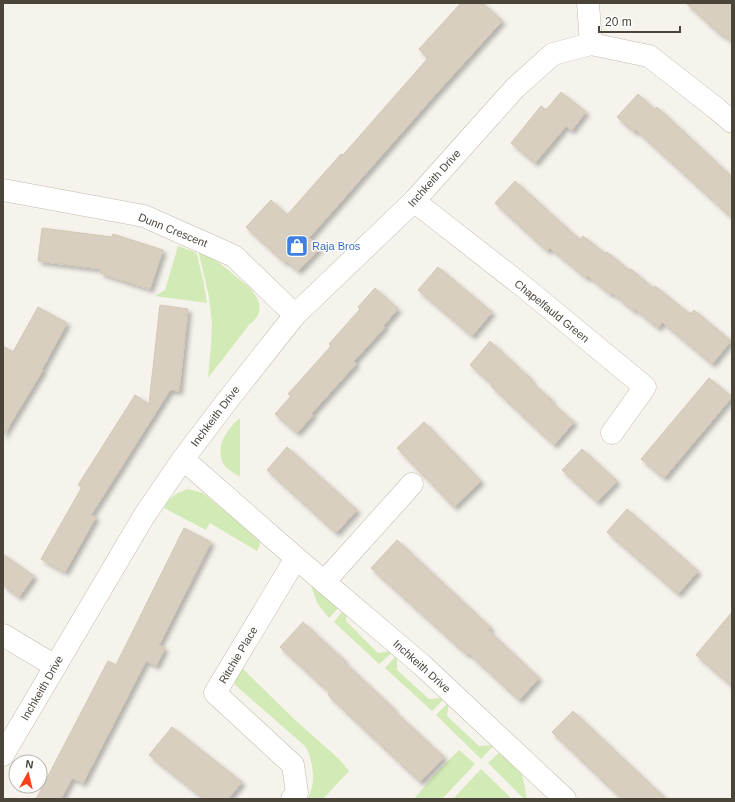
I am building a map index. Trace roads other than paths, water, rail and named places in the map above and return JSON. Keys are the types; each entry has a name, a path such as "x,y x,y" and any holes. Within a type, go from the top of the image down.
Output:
{"street":[{"path":"588,3 591,44"},
{"name":"Inchkeith Drive","path":"3,755 144,516 183,459 227,401 295,315 414,201 515,88 553,54 591,44 649,56 732,122"},
{"name":"Dunn Crescent","path":"3,190 144,216 234,256 295,315"},
{"name":"Chapelfauld Green","path":"414,201 524,287 645,387 612,433"},
{"name":"Inchkeith Drive","path":"183,459 296,558 422,665 561,798"},
{"path":"324,582 412,484"},
{"name":"Ritchie Place","path":"292,799 297,793 293,765 215,693 296,558"},
{"path":"3,635 55,666"}],"place":[{"name":"Raja Bros","path":"297,246"}]}
